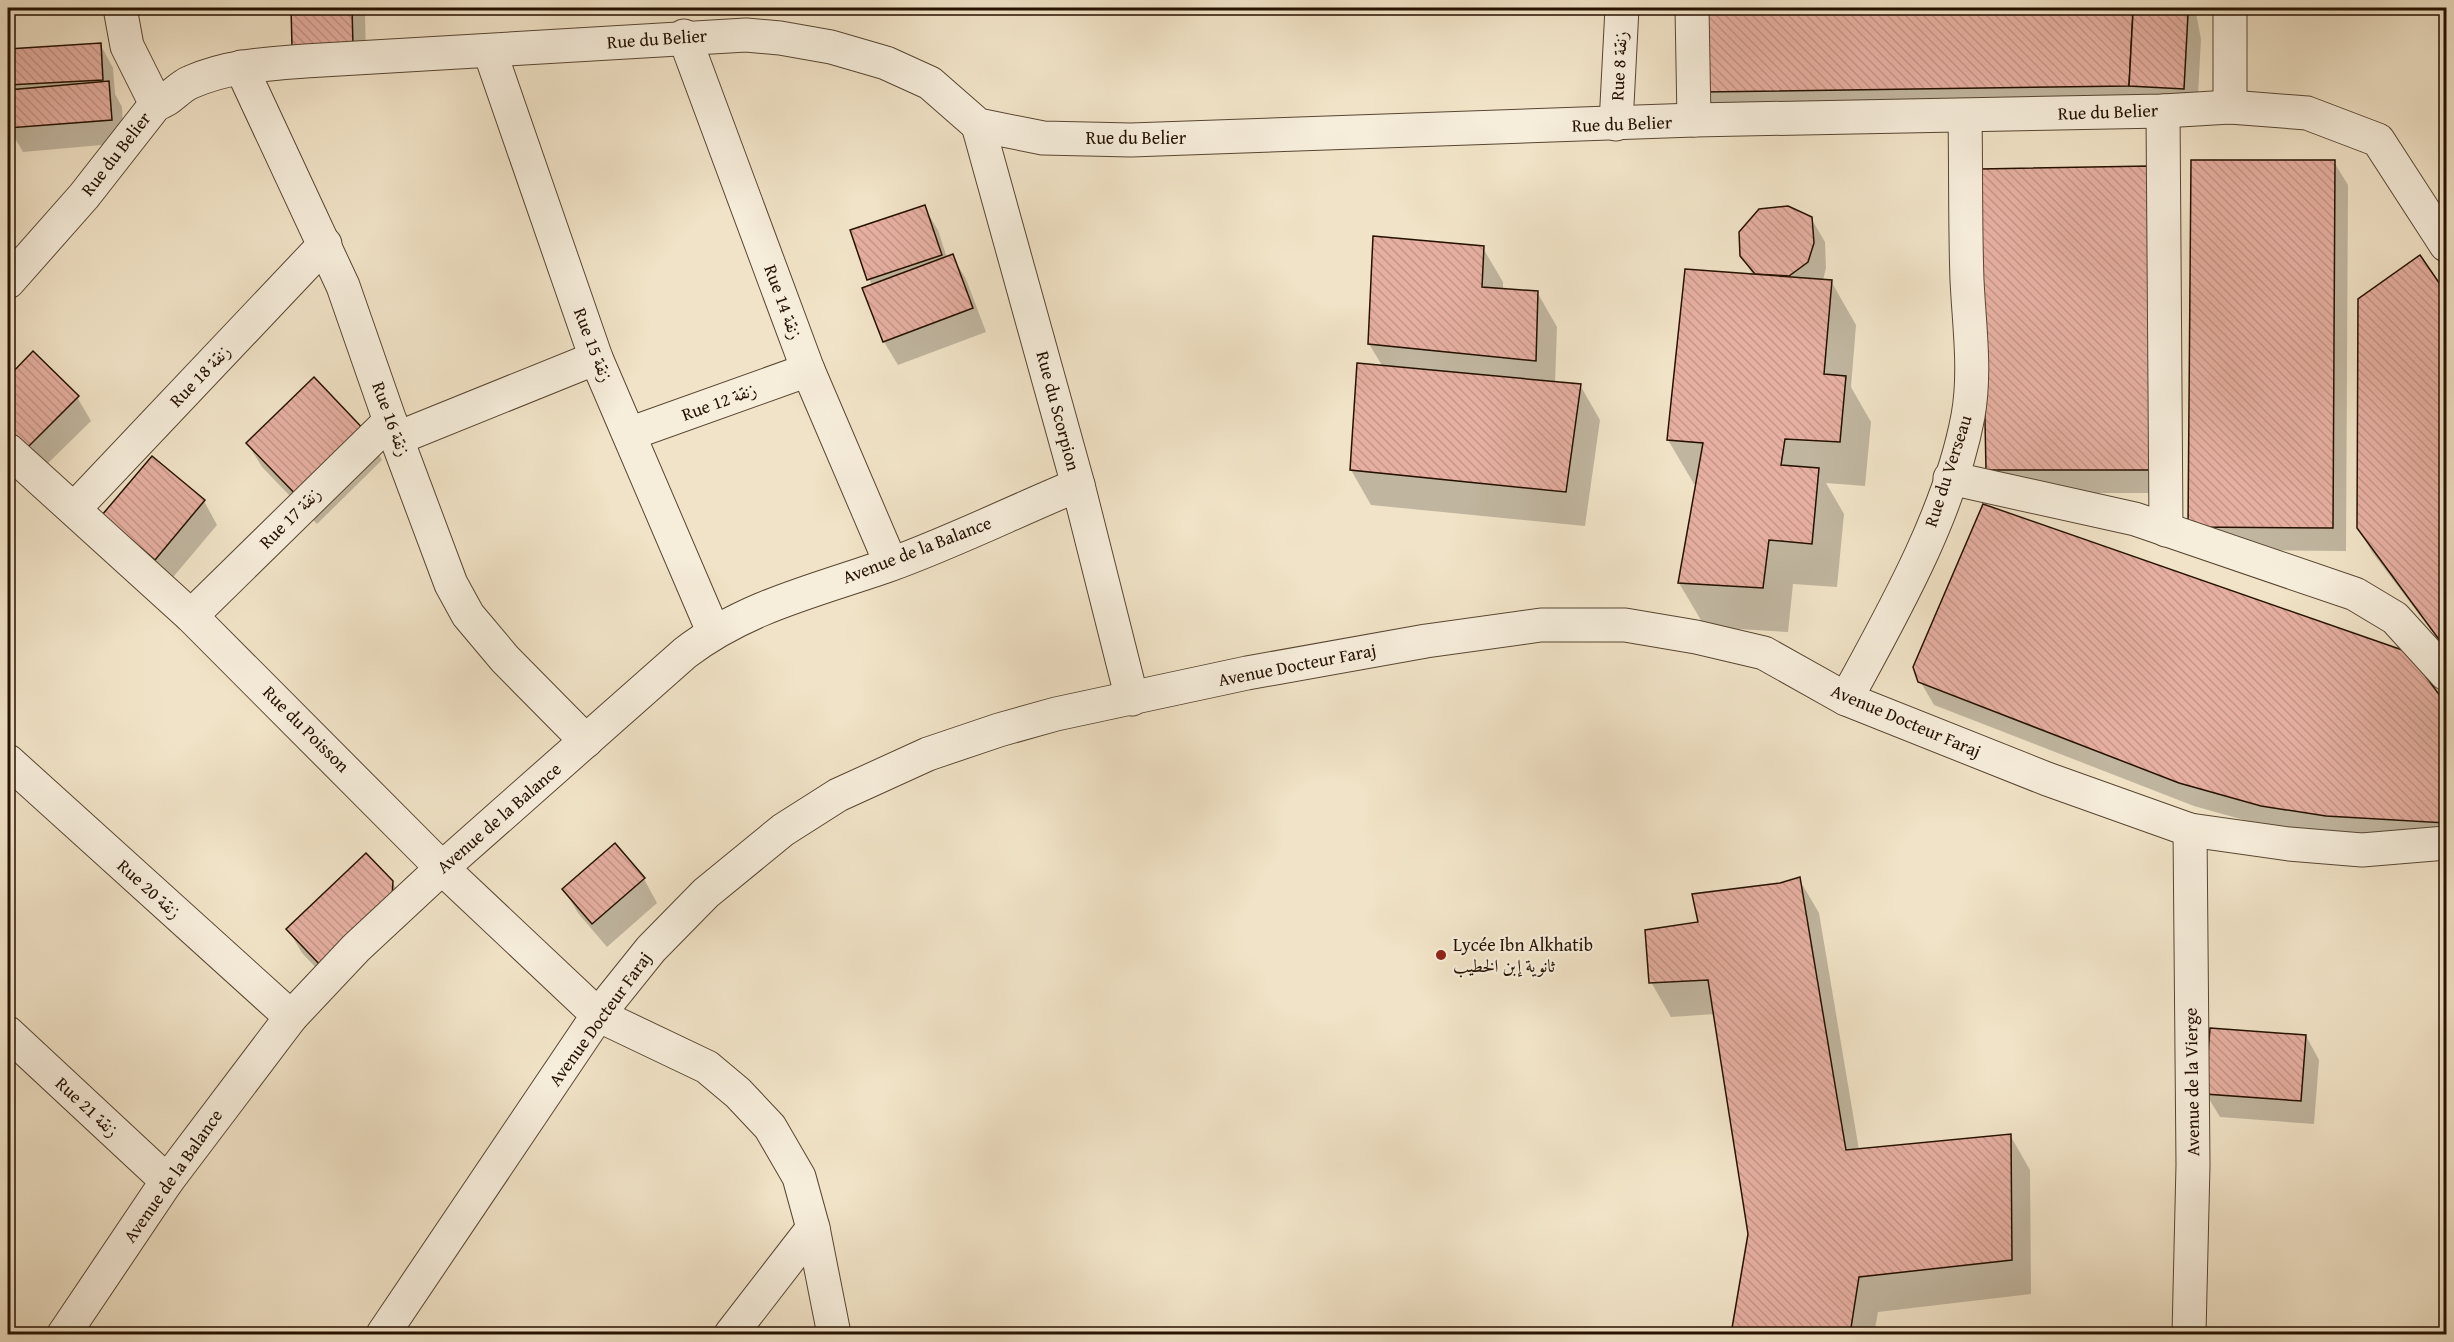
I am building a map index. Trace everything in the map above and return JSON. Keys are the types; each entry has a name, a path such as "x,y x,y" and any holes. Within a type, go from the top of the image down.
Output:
{"street":[{"path":"120,8 127,46 156,104"},
{"name":"Rue 8 زنقة","path":"1616,124 1622,8"},
{"path":"1692,8 1694,120"},
{"path":"2230,8 2230,107"},
{"name":"Rue du Belier","path":"8,282 84,196 156,104 164,102 188,83 241,67 404,54 490,52 684,36 746,34 831,47 886,63 930,83 978,125 1043,138 1131,140 1694,120 1965,116 2230,107 2307,113 2378,140 2446,245"},
{"name":"Rue 14 زنقة","path":"684,36 808,370 891,564"},
{"name":"Rue 15 زنقة","path":"490,52 596,358 713,631"},
{"name":"Rue 16 زنقة","path":"241,67 326,244 359,326 451,584 468,615 505,659 585,741"},
{"path":"2163,111 2166,530"},
{"name":"Rue du Verseau","path":"1846,699 1909,582 1950,478 1968,415 1972,355 1967,279 1965,116"},
{"name":"Rue du Scorpion","path":"978,125 1078,485 1132,699"},
{"name":"Rue 18 زنقة","path":"74,509 326,244"},
{"name":"Rue 17 زنقة","path":"190,616 394,429 596,358"},
{"name":"Rue 12 زنقة","path":"629,434 808,370"},
{"name":"Rue du Poisson","path":"8,450 190,616 442,868 598,1015 707,1067 738,1093 770,1127 799,1177 813,1228 834,1335"},
{"path":"1950,478 2086,506 2166,530 2355,594 2395,618 2446,674"},
{"name":"Avenue de la Balance","path":"64,1335 167,1181 246,1073 291,1017 356,948 442,868 713,631 768,604 891,564 1078,485"},
{"name":"Avenue Docteur Faraj","path":"382,1335 598,1015 651,950 706,893 783,830 838,795 928,754 999,730 1247,673 1426,641 1541,625 1613,625 1696,637 1764,653 1846,699 2048,779 2190,830 2289,844 2362,850 2446,843"},
{"name":"Rue 20 زنقة","path":"8,761 291,1017"},
{"name":"Avenue de la Vierge","path":"2189,1335 2193,1165 2190,830"},
{"name":"Rue 21 زنقة","path":"8,1033 167,1181"},
{"path":"731,1335 813,1228"}],"building":[{"path":"291,8 352,8 353,46 292,47"},
{"path":"1700,8 2187,8 2188,14 2133,12 2129,86 1702,92"},
{"path":"2133,12 2188,14 2184,89 2129,86"},
{"path":"101,43 103,80 8,85 8,49"},
{"path":"109,81 112,120 8,128 8,90"},
{"path":"2191,160 2335,160 2333,528 2188,527"},
{"path":"2150,166 2154,470 1986,470 1980,169"},
{"path":"925,205 942,255 867,280 850,230"},
{"path":"1788,206 1812,217 1814,243 1808,262 1789,276 1755,274 1740,256 1739,232 1759,209"},
{"path":"1373,236 1484,246 1482,287 1538,291 1536,361 1368,344"},
{"path":"953,254 973,308 883,342 862,288"},
{"path":"2420,255 2446,293 2446,649 2357,528 2358,299"},
{"path":"1685,269 1832,280 1824,374 1846,376 1840,442 1785,439 1781,465 1819,468 1812,544 1769,540 1763,588 1678,583 1703,443 1667,440"},
{"path":"33,351 79,396 23,452 8,436 8,377"},
{"path":"1357,363 1581,384 1566,492 1350,470"},
{"path":"314,377 370,436 302,501 246,443"},
{"path":"152,456 205,500 155,560 102,515"},
{"path":"1983,504 2408,652 2446,704 2446,823 2326,816 2261,806 2179,783 1918,682 1913,667"},
{"path":"615,843 645,878 592,924 562,889"},
{"path":"366,853 393,881 392,898 322,967 286,929"},
{"path":"1800,877 1846,1150 2011,1134 2012,1260 1859,1277 1850,1334 1731,1334 1748,1234 1708,980 1649,983 1645,930 1698,922 1692,894 1780,883"},
{"path":"2210,1028 2306,1035 2301,1101 2205,1094"}],"place":[{"name":"Lycée Ibn Alkhatib ثانوية إبن الخطيب","path":"1441,955"}]}
